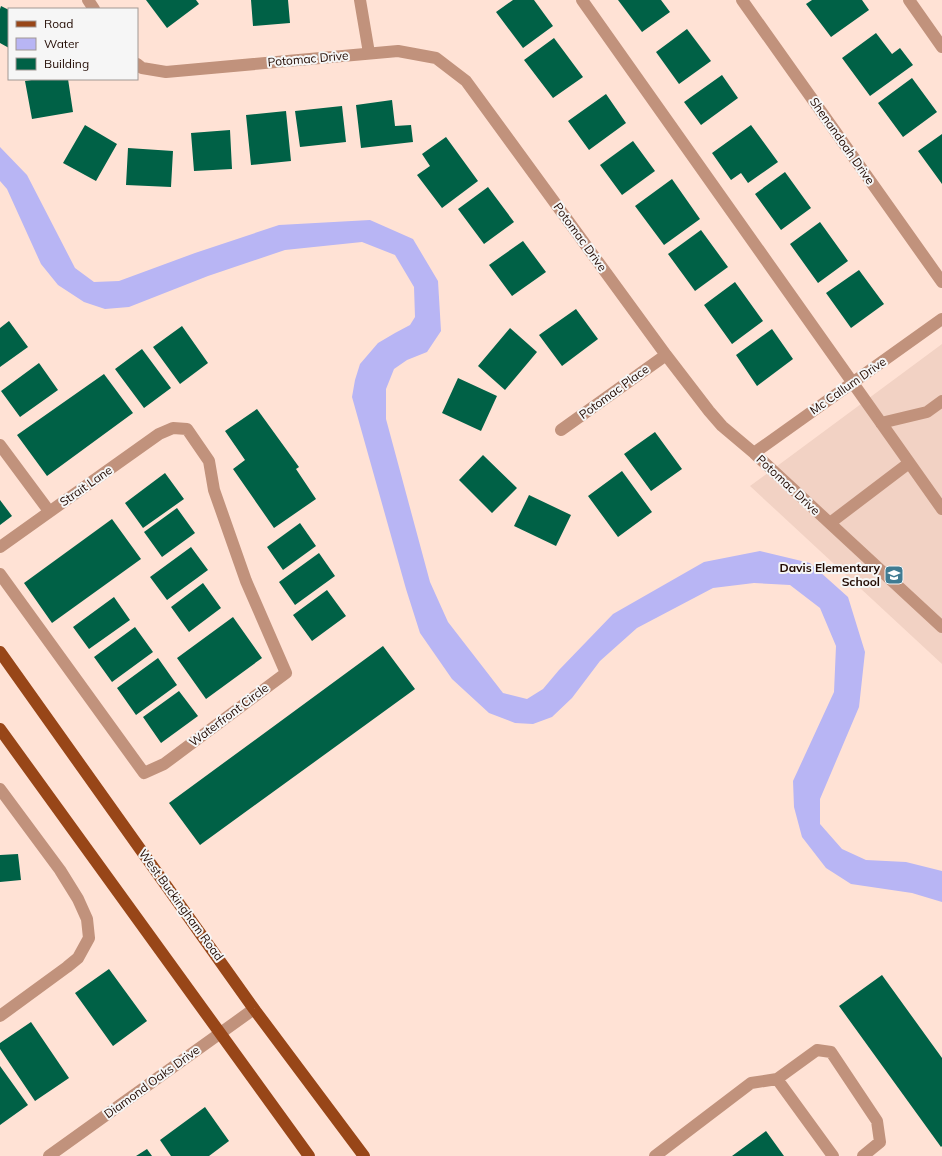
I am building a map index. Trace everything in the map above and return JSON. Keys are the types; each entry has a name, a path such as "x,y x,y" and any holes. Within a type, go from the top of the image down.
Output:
{"main road":[{"name":"West Buckingham Road","path":"0,652 254,1008 364,1156"},
{"path":"0,729 309,1156"}],"street":[{"path":"360,0 369,53"},
{"path":"582,0 942,509"},
{"name":"Shenandoah Drive","path":"742,0 942,282"},
{"path":"909,0 942,47"},
{"name":"Potomac Drive","path":"138,65 142,68 166,72 398,51 436,58 466,81 666,354 722,426 754,453 942,627"},
{"name":"Mc Callum Drive","path":"754,453 942,319"},
{"name":"Potomac Place","path":"561,430 666,354"},
{"path":"881,423 927,412 942,401"},
{"name":"Strait Lane","path":"0,547 159,434 173,428"},
{"name":"Waterfront Circle","path":"0,574 144,773 164,764 286,673 246,581 214,490 209,460 187,429 173,428"},
{"path":"0,446 49,511"},
{"path":"830,523 909,463"},
{"path":"0,789 60,870 78,899 87,919 89,938 78,958 67,968 0,1016"},
{"name":"Diamond Oaks Drive","path":"49,1156 254,1008"},
{"path":"655,1156 751,1083 777,1079 817,1050 831,1052 878,1121 880,1142 863,1156"},
{"path":"777,1079 833,1156"}],"shaded area":[{"name":"Davis Elementary School","path":"942,344 942,664 750,486"}],"water":[{"path":"0,147 27,175 75,268 94,282 119,281 195,253 279,225 370,220 413,239 438,281 441,331 427,352 407,360 394,369 386,389 386,419 430,582 448,622 503,693 527,699 543,689 559,670 613,614 704,562 760,551 810,563 848,597 865,652 859,707 820,799 820,824 842,849 866,860 906,862 942,871 942,902 912,893 851,884 826,868 802,837 794,807 793,781 834,692 836,646 820,608 790,585 754,583 713,588 637,628 600,661 572,698 552,717 533,724 515,723 489,713 452,679 420,633 406,589 352,397 360,364 378,343 410,325 415,317 414,287 395,255 362,242 285,250 208,276 129,307 105,309 84,302 58,285 41,264 7,189 0,181"}],"building":[{"path":"146,0 196,0 199,4 167,28"},
{"path":"251,0 288,0 290,23 253,26"},
{"path":"513,0 534,0 553,26 523,48 496,12"},
{"path":"618,0 661,0 670,12 642,32"},
{"path":"812,0 862,0 869,10 831,37 806,4"},
{"path":"1,6 8,10 8,47 0,43"},
{"path":"687,29 711,61 679,84 656,52"},
{"path":"876,33 892,54 900,48 913,65 870,96 842,58"},
{"path":"554,38 583,77 553,98 524,60"},
{"path":"722,75 738,98 701,125 684,102"},
{"path":"912,78 937,112 903,137 878,103"},
{"path":"68,80 73,112 32,119 25,81"},
{"path":"606,94 626,123 589,150 568,121"},
{"path":"392,100 395,126 411,125 413,142 361,148 356,105"},
{"path":"342,106 346,142 300,147 295,111"},
{"path":"286,111 291,161 251,165 246,115"},
{"path":"85,125 117,144 96,181 63,163"},
{"path":"751,125 778,162 748,183 741,173 731,180 712,153"},
{"path":"230,130 232,169 194,171 191,133"},
{"path":"942,134 942,184 918,151"},
{"path":"446,137 478,181 442,208 417,175 430,166 422,154"},
{"path":"633,141 655,171 622,195 600,165"},
{"path":"128,148 173,151 171,187 126,185"},
{"path":"785,172 811,208 781,230 755,194"},
{"path":"672,179 700,219 664,245 635,206"},
{"path":"488,187 514,222 484,244 458,209"},
{"path":"820,222 848,261 818,283 790,244"},
{"path":"701,230 728,267 695,291 668,254"},
{"path":"523,241 546,272 512,296 489,265"},
{"path":"859,270 884,304 851,328 826,293"},
{"path":"735,282 763,321 732,344 704,305"},
{"path":"576,309 598,339 562,366 539,335"},
{"path":"9,321 28,347 0,367 0,328"},
{"path":"182,326 208,363 180,384 153,347"},
{"path":"510,328 537,352 505,390 478,366"},
{"path":"772,329 793,359 757,386 736,355"},
{"path":"142,349 171,388 144,408 115,369"},
{"path":"39,363 58,390 20,417 1,391"},
{"path":"104,374 133,413 47,476 17,435"},
{"path":"458,378 497,396 481,431 442,413"},
{"path":"257,409 299,467 296,469 316,499 274,528 233,469 245,460 225,431"},
{"path":"655,432 682,469 651,491 624,454"},
{"path":"483,455 517,488 492,513 459,480"},
{"path":"622,471 652,512 618,537 588,496"},
{"path":"165,473 184,499 143,528 125,503"},
{"path":"529,495 571,515 556,546 514,526"},
{"path":"0,500 12,516 0,525"},
{"path":"177,508 195,533 162,557 144,532"},
{"path":"112,519 141,559 52,623 24,583"},
{"path":"300,523 316,546 283,570 267,547"},
{"path":"191,547 208,570 167,600 150,577"},
{"path":"319,553 335,576 295,605 279,582"},
{"path":"203,583 221,608 189,632 171,607"},
{"path":"327,590 346,616 312,641 293,615"},
{"path":"114,597 130,620 89,649 73,627"},
{"path":"233,617 262,658 206,699 177,658"},
{"path":"135,627 153,652 112,682 94,657"},
{"path":"383,646 415,689 200,845 169,803"},
{"path":"158,658 177,685 136,715 117,688"},
{"path":"179,691 198,716 161,743 143,717"},
{"path":"18,854 21,880 0,882 0,855"},
{"path":"109,969 147,1021 113,1046 75,993"},
{"path":"882,975 942,1058 941,1147 839,1006"},
{"path":"31,1022 69,1078 35,1101 0,1049 0,1043"},
{"path":"0,1066 28,1105 0,1125"},
{"path":"205,1107 229,1141 209,1156 171,1156 160,1140"},
{"path":"766,1131 784,1156 732,1156"},
{"path":"147,1149 152,1156 136,1156"}],"place":[{"name":"Davis Elementary School","path":"894,575"}]}
